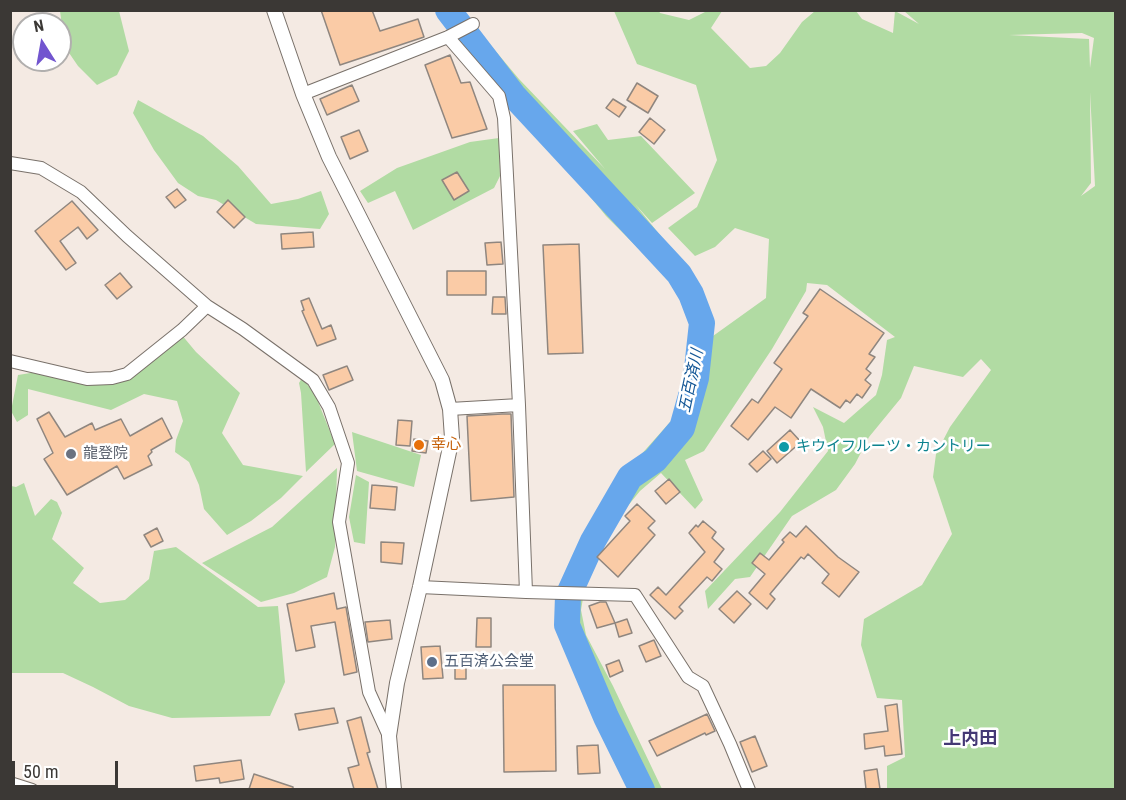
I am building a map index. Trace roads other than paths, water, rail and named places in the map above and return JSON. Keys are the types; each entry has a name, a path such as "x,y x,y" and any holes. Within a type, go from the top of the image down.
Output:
{"street":[{"path":"274,10 303,94 329,157 442,380 450,409 452,438 397,682 389,736 394,789"},
{"path":"303,94 448,37 473,24"},
{"path":"448,37 499,96 504,118 526,592"},
{"path":"10,163 41,168 81,192 207,306 313,380 329,407 348,463 339,522 369,692 389,736"},
{"path":"10,361 87,380 127,374 182,330 207,306"},
{"path":"450,409 519,405"},
{"path":"420,587 635,595 688,677 703,687 749,789"},
{"path":"10,783 32,789"}],"waterway":[{"name":"五百済川","path":"448,10 513,95 679,274 691,294 702,323 696,378 682,428 655,460 630,477 593,541 568,596 567,625 606,717 642,790"}],"place":[{"name":"幸心","path":"419,445"},
{"name":"キウイフルーツ・カントリー","path":"784,447"},
{"name":"龍登院","path":"71,454"},
{"name":"五百済公会堂","path":"432,662"}],"district":[{"name":"上内田","path":"970,739"}]}
